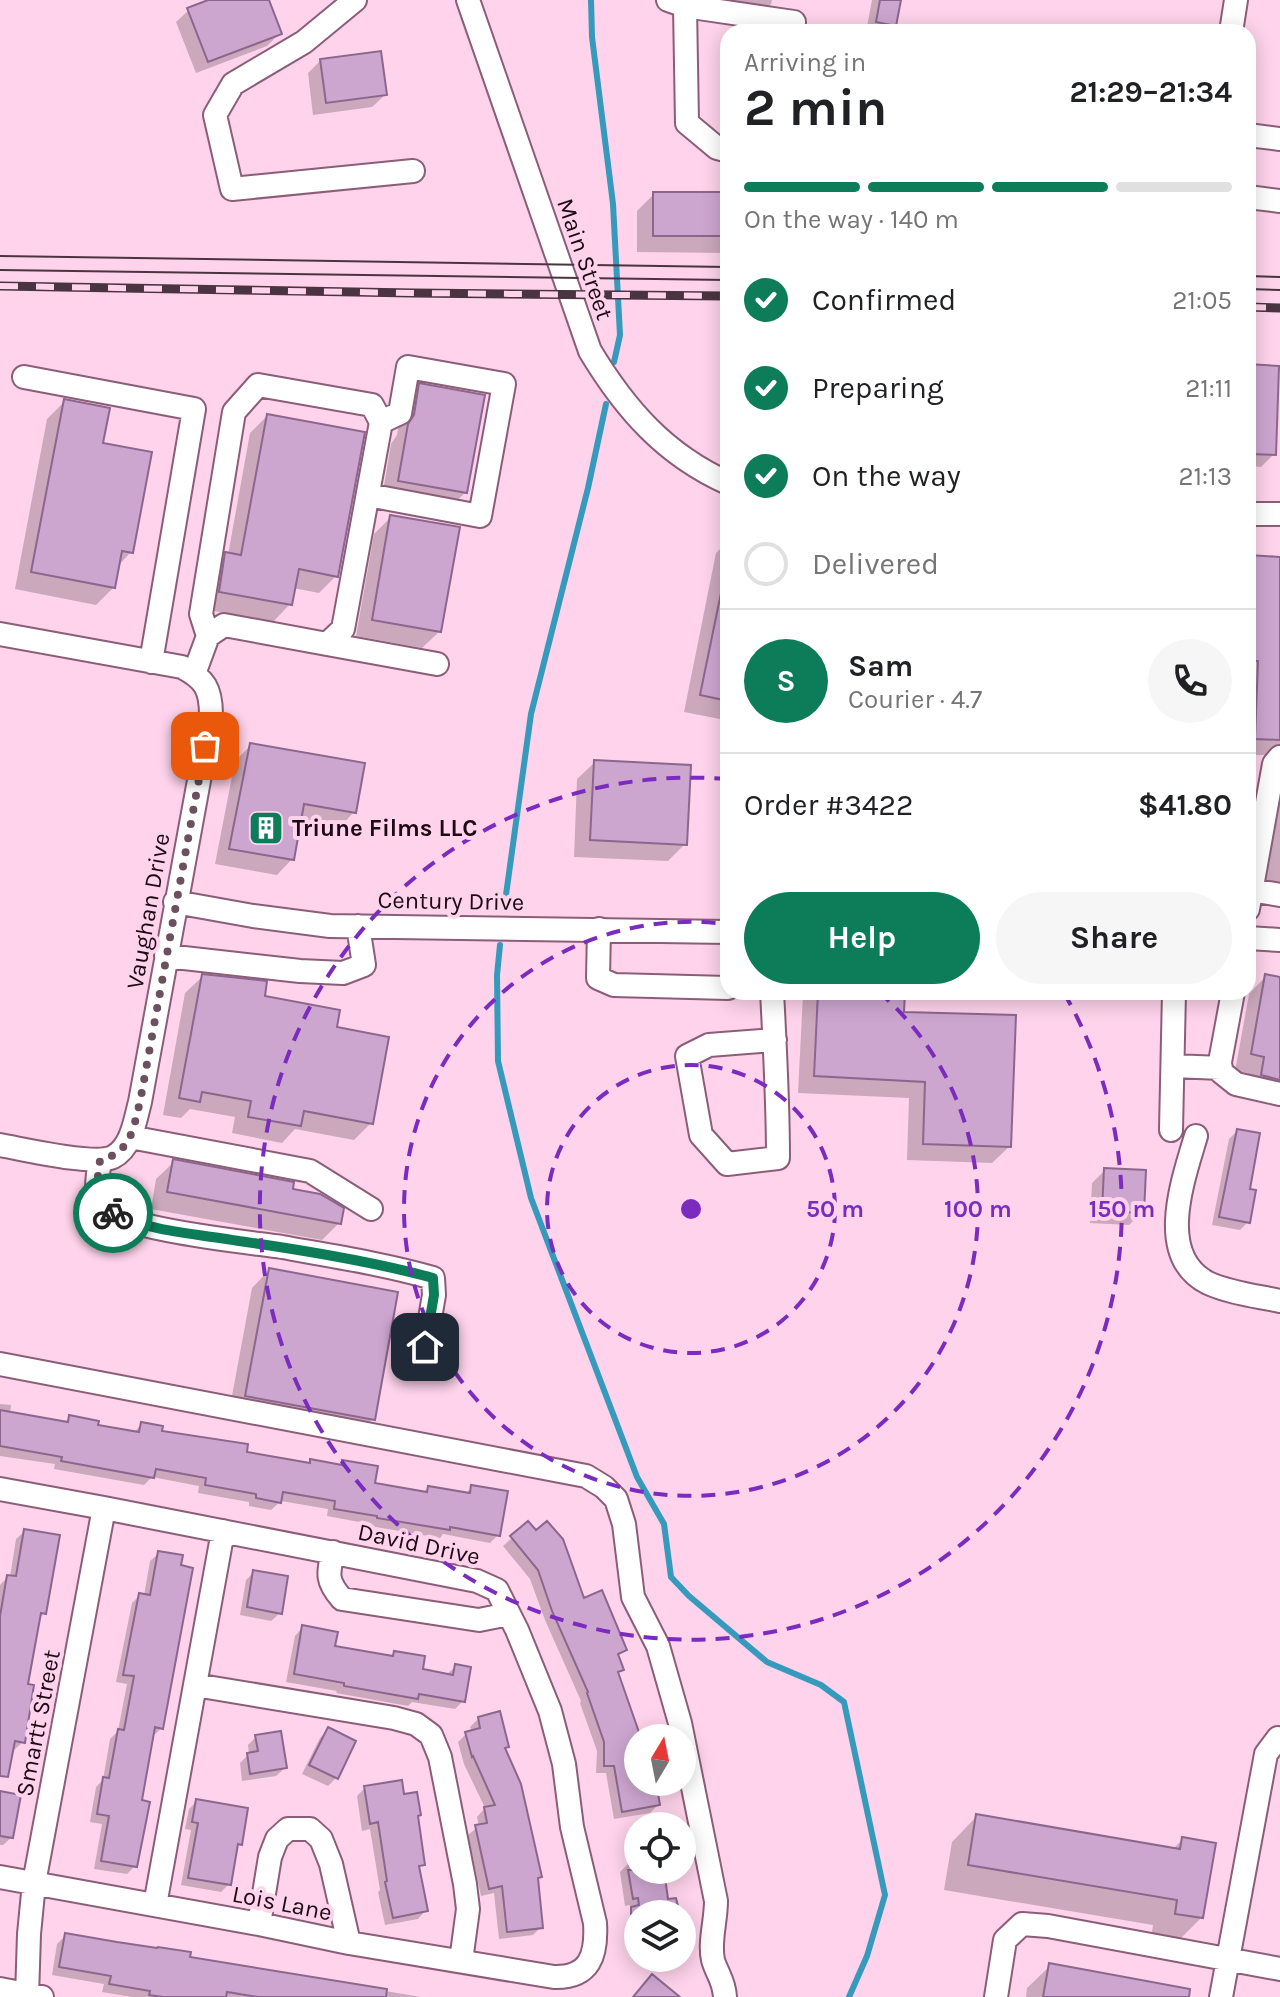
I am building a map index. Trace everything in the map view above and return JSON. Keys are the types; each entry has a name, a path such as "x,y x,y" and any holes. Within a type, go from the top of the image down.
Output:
{"street":[{"path":"355,0 326,9 304,42 233,84 215,115 232,189 413,171"},
{"name":"Main Street","path":"468,0 590,351 604,375 638,419 682,457 720,479"},
{"path":"1232,24 1236,0"},
{"path":"720,149 687,123 677,3 794,22"},
{"path":"1256,136 1280,139"},
{"path":"1256,198 1280,201"},
{"path":"368,495 480,516 504,384 408,367 400,413 381,422"},
{"path":"24,377 194,409 151,662"},
{"path":"208,636 201,614 234,412 258,385 372,405 381,422 343,629 327,644"},
{"path":"1256,514 1280,514"},
{"path":"0,634 188,670 208,636 224,625 437,664"},
{"name":"Vaughan Drive","path":"130,1137 140,1102 211,715 211,699 205,684 188,670"},
{"path":"1256,865 1274,764 1280,757"},
{"path":"1256,898 1280,895"},
{"name":"Century Drive","path":"175,902 330,926 720,932"},
{"path":"166,956 343,973 364,965 358,926"},
{"path":"599,929 598,978 614,985 720,988"},
{"path":"1256,938 1280,940"},
{"path":"772,1000 775,1040 778,1158 727,1164 701,1135 687,1056 709,1045 775,1040"},
{"path":"1171,1130 1174,1000"},
{"path":"1232,1000 1221,1072 1236,1084 1280,1094"},
{"path":"1173,1066 1221,1068"},
{"path":"1196,1136 1177,1215 1177,1236 1183,1261 1206,1281 1219,1287 1280,1301"},
{"path":"0,1145 100,1160 113,1157 130,1137 310,1171 371,1209"},
{"path":"100,1160 96,1193 105,1210 125,1220 433,1278 434,1295 425,1347"},
{"path":"0,1364 586,1476 604,1487 616,1499 624,1524 633,1597 658,1646 680,1723 716,1901 712,1942 714,1962 724,1985 725,1997"},
{"name":"David Drive","path":"0,1489 477,1581 497,1590 550,1711 564,1764 572,1827 595,1923 596,1936 583,1971 570,1978 554,1977"},
{"name":"Smartt Street","path":"32,1996 29,1934 34,1883 104,1508"},
{"path":"155,1905 223,1531"},
{"path":"333,1552 328,1573 331,1587 342,1599 479,1620 509,1614"},
{"path":"195,1685 394,1718 416,1724 431,1735 440,1757 465,1884 468,1909 461,1961"},
{"path":"1221,1997 1266,1754 1280,1739"},
{"path":"259,1924 270,1857 277,1839 288,1829 310,1829 321,1839 331,1864 349,1943"},
{"name":"Lois Lane","path":"0,1877 349,1943 554,1977"},
{"path":"996,1997 1005,1940 1022,1924 1048,1926 1280,1969"},
{"path":"0,1989 32,1996"}],"building":[{"path":"208,0 269,0 282,34 208,62 187,8"},
{"path":"880,0 901,0 896,24 876,22"},
{"path":"381,51 387,95 326,103 320,59"},
{"path":"653,192 720,192 720,236 653,236"},
{"path":"1256,365 1279,366 1276,455 1256,454"},
{"path":"419,383 485,395 467,493 398,481"},
{"path":"64,399 110,408 103,443 152,452 133,553 122,551 115,588 31,572"},
{"path":"267,414 365,432 338,577 299,569 292,605 219,592 225,552 241,555"},
{"path":"390,515 460,527 441,632 372,620"},
{"path":"1256,556 1280,557 1280,740 1256,739"},
{"path":"720,598 720,699 700,695"},
{"path":"250,743 365,763 356,813 304,804 294,860 229,849"},
{"path":"594,760 691,765 687,845 590,840"},
{"path":"202,974 267,981 265,996 340,1010 337,1027 389,1037 373,1124 304,1111 301,1126 248,1117 251,1101 202,1092 200,1102 179,1098"},
{"path":"1265,974 1280,977 1280,1080 1261,1075 1264,1057 1251,1054"},
{"path":"818,1000 905,1000 904,1012 1016,1015 1011,1147 923,1144 925,1082 814,1076"},
{"path":"1237,1129 1260,1133 1250,1189 1256,1190 1250,1223 1219,1217"},
{"path":"173,1159 294,1182 293,1189 320,1194 344,1208 341,1224 167,1192"},
{"path":"1104,1168 1146,1170 1144,1213 1102,1211"},
{"path":"269,1268 398,1292 375,1420 245,1396"},
{"path":"0,1410 68,1422 69,1415 99,1421 98,1425 139,1432 141,1422 163,1426 162,1431 248,1444 247,1452 310,1463 310,1459 342,1465 342,1460 378,1466 375,1483 427,1492 428,1486 470,1493 471,1485 508,1491 500,1536 377,1518 334,1509 335,1501 283,1492 281,1503 256,1498 256,1494 205,1485 206,1478 156,1469 154,1478 0,1446"},
{"path":"528,1521 536,1530 547,1521 563,1539 584,1598 602,1590 627,1650 618,1654 624,1670 618,1672 636,1724 624,1724 624,1796 658,1796 660,1805 622,1812 614,1766 604,1766 604,1742 588,1692 552,1611 538,1570 510,1536"},
{"path":"24,1529 60,1535 46,1614 41,1613 28,1684 34,1685 25,1743 15,1741 8,1777 0,1776 0,1616 7,1575 16,1576"},
{"path":"158,1551 183,1555 181,1565 193,1568 163,1729 155,1727 142,1800 150,1802 137,1867 101,1861 109,1816 97,1814 103,1777 109,1778 118,1729 124,1730 134,1676 123,1675 139,1593 150,1595"},
{"path":"253,1570 288,1576 282,1614 247,1607"},
{"path":"302,1625 338,1632 335,1646 393,1656 394,1651 425,1656 423,1669 453,1675 455,1664 471,1667 465,1702 419,1694 418,1699 294,1674"},
{"path":"500,1711 509,1747 505,1748 521,1784 542,1877 538,1878 543,1928 507,1932 502,1886 489,1889 475,1825 487,1823 484,1807 495,1805 472,1757 465,1732 480,1728 478,1717"},
{"path":"328,1727 356,1741 338,1779 309,1765"},
{"path":"281,1731 287,1768 250,1774 247,1753 258,1751 255,1735"},
{"path":"402,1780 404,1794 417,1792 425,1865 419,1866 428,1911 393,1918 378,1822 370,1824 364,1786"},
{"path":"0,1791 21,1795 13,1838 0,1836"},
{"path":"196,1799 248,1808 231,1885 188,1878 198,1823 192,1822"},
{"path":"976,1814 1180,1849 1182,1837 1216,1843 1203,1918 1175,1914 1177,1900 968,1865"},
{"path":"630,1884 666,1884 668,1899 676,1900 638,1898 633,1899"},
{"path":"65,1933 191,1952 190,1957 387,1989 386,1997 258,1997 227,1992 226,1997 149,1995 150,1991 109,1984 111,1976 59,1967"},
{"path":"1049,1963 1190,1989 1189,1997 1043,1997"},
{"path":"652,1974 680,1997 633,1997"}],"waterway":[{"path":"591,0 592,37 613,204 620,335 614,362"},
{"path":"505,902 531,714 606,404"},
{"path":"500,945 497,975 498,1061 531,1198 637,1477 664,1524 671,1577 767,1662 821,1685 844,1702 885,1895 867,1956 849,1997"}],"tram line":[{"path":"0,256 720,267"},
{"path":"0,270 720,280"},
{"path":"1256,276 1280,277"},
{"path":"1256,289 1280,290"}],"railway":[{"path":"0,286 720,296"},
{"path":"1256,307 1280,308"}],"way so far":[{"path":"113,1213 105,1210 96,1193 100,1160 113,1157 128,1141 140,1102 205,746"}],"place":[{"name":"Triune Films LLC","path":"266,828"}],"route":[{"path":"113,1213 125,1220 156,1227 284,1248 433,1278 434,1295 425,1347"}]}
